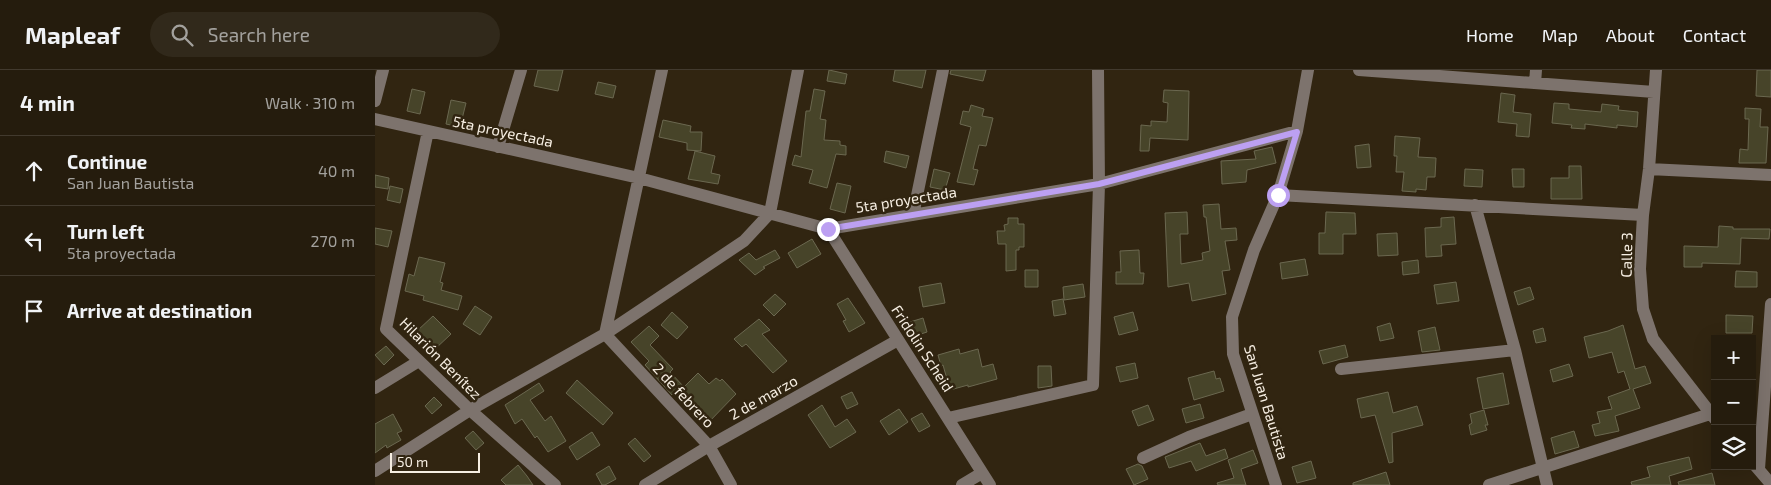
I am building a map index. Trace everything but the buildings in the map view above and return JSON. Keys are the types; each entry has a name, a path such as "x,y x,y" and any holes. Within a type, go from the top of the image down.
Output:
{"street":[{"path":"375,101 383,70"},
{"path":"499,147 521,70"},
{"path":"605,334 662,70"},
{"path":"375,471 470,410 605,334 744,241 770,213 798,70"},
{"path":"913,214 943,70"},
{"path":"948,418 1093,385 1099,184 1098,70"},
{"name":"San Juan Bautista","path":"1276,485 1233,354 1231,317 1254,250 1278,195 1297,132 1307,70"},
{"path":"1359,70 1654,92"},
{"path":"1535,83 1536,70"},
{"name":"Calle 3","path":"1656,70 1640,268 1643,309 1653,339 1711,415"},
{"name":"5ta proyectada","path":"375,120 639,178 828,229 1099,184 1297,132"},
{"name":"Hilarión Benítez","path":"427,131 386,329 470,410 555,485"},
{"path":"1649,170 1771,175"},
{"path":"1278,195 1643,215"},
{"path":"1475,205 1515,350 1547,485"},
{"name":"Fridolin Scheid","path":"828,229 990,485"},
{"path":"1771,304 1756,466 1771,484"},
{"name":"2 de febrero","path":"605,334 709,446 731,485"},
{"name":"2 de marzo","path":"645,485 709,446 898,340"},
{"path":"1341,369 1515,350"},
{"path":"375,388 419,362"},
{"path":"1143,458 1189,437 1253,414"},
{"path":"1489,485 1711,416"},
{"path":"962,485 982,473"}],"route":[{"path":"828,229 1099,184 1297,132 1278,195"}]}
